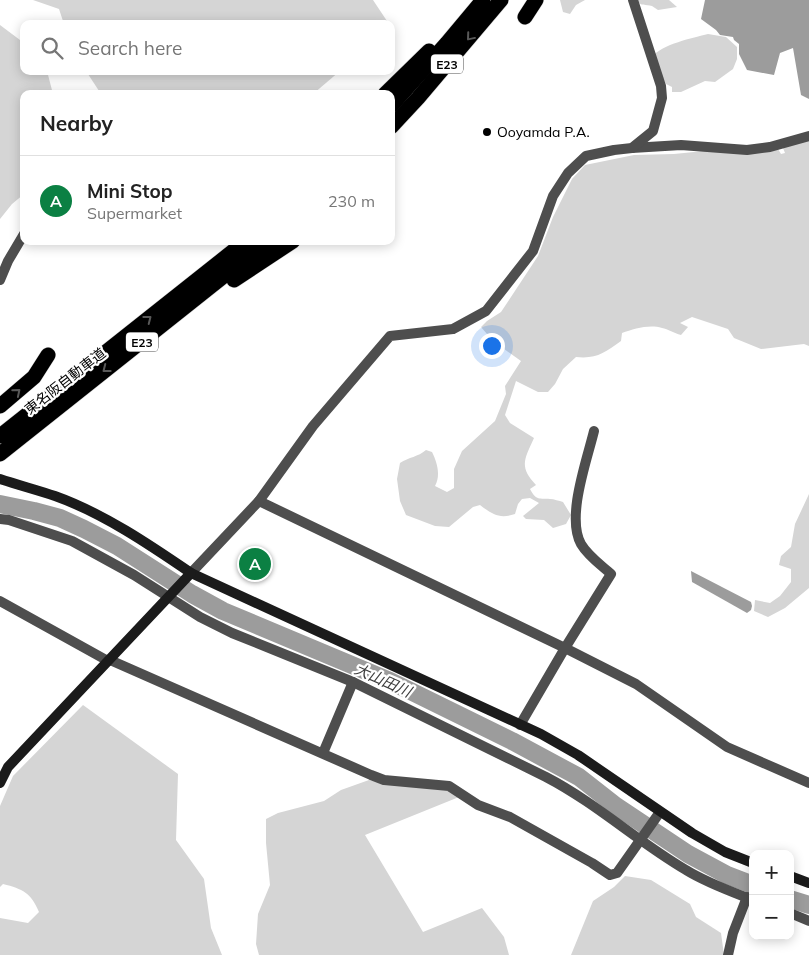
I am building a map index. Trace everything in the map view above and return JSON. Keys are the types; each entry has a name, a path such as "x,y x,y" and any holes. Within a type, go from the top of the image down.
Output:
{"highway":[{"path":"389,90 482,0"},
{"name":"E23","path":"395,102 447,44 482,0"},
{"name":"E23","path":"395,123 501,0"},
{"path":"525,17 536,0"},
{"name":"東名阪自動車道","path":"0,436 241,245"},
{"name":"東名阪自動車道","path":"0,454 263,245"},
{"path":"184,309 207,300 287,245"},
{"path":"0,406 34,377 48,355"}],"street":[{"path":"632,148 653,131 662,98 661,86 633,0"},
{"path":"0,783 8,767 259,500 313,426 390,336 453,329 486,311 533,250 553,196 568,173 586,156 614,150 681,145 748,150 770,147 809,136"},
{"path":"0,280 20,241"},
{"path":"520,725 611,574 589,554 581,543 577,531 577,498 594,431"},
{"path":"0,480 57,496 144,541 190,574 541,734 578,755 692,833 725,852 749,861"},
{"path":"259,500 636,684 727,747 809,783"},
{"path":"0,519 9,520 72,541 170,596 200,617 232,633 353,682 566,787 686,870 708,882 749,898"},
{"path":"0,601 109,660 384,780 449,786 478,805 510,817 610,875 617,873 660,812"},
{"path":"322,753 353,682"},
{"path":"794,877 809,883"},
{"path":"728,955 733,933 749,900"},
{"path":"794,915 809,920"}],"shaded area":[{"path":"33,0 373,0 386,20 63,20 59,9"},
{"path":"560,0 585,0 576,5 570,14 563,12"},
{"path":"636,0 669,0 677,7 658,10 652,6 640,4"},
{"path":"705,0 809,0 809,99 801,95 793,48 780,53 774,75 747,70 739,54 739,44 733,37 720,35 701,19"},
{"path":"0,25 20,40 20,75 48,75 52,90 20,90 20,197 0,219"},
{"path":"708,34 726,37 737,47 737,59 733,69 715,82 705,81 681,92 672,92 672,87 666,84 652,57 670,45"},
{"path":"89,75 335,75 318,90 98,90"},
{"path":"809,140 809,346 804,344 761,349 734,338 728,329 692,317 680,323 688,327 681,335 657,327 647,327 622,333 621,341 605,352 590,357 576,357 563,369 548,392 538,392 516,381 505,415 510,423 534,438 525,463 527,473 536,485 530,489 538,498 563,502 571,515 566,524 553,528 544,520 526,519 523,516 539,503 530,498 522,499 518,504 515,514 505,516 497,515 480,505 473,507 449,527 435,526 406,515 400,501 397,479 400,463 426,450 432,452 438,469 435,486 447,492 454,488 454,469 462,451 495,421 506,394 505,386 521,361 493,341 481,327 501,312 538,256 553,217 572,179 585,165 634,155 674,154 765,145 778,149 781,154 785,153 783,148"},
{"path":"809,494 809,588 785,608 768,617 754,611 755,600 770,603 780,596 791,582 791,569 779,565 781,556 791,547 795,524"},
{"path":"691,571 751,602 751,610 747,613 692,582"},
{"path":"83,705 178,774 176,840 204,879 211,928 222,955 0,955 0,918 28,923 39,912 33,900 26,893 3,884 0,887 0,806 13,776"},
{"path":"369,780 382,783 448,789 459,797 365,835 423,932 482,908 504,937 509,955 259,955 256,944 258,914 270,885 266,819 278,813 324,801 341,790"},
{"path":"625,876 651,880 690,904 696,917 721,933 724,955 571,955 593,901 614,887"}],"waterway":[{"name":"大山田川","path":"0,504 60,518 84,529 117,546 192,594 223,611 390,681 512,741 579,777 616,806 688,854 727,875 749,883"},
{"name":"大山田川","path":"794,900 809,905"}],"place":[{"name":"Ooyamda P.A.","path":"487,132"},
{"name":"Mini Stop","path":"255,564"}]}
